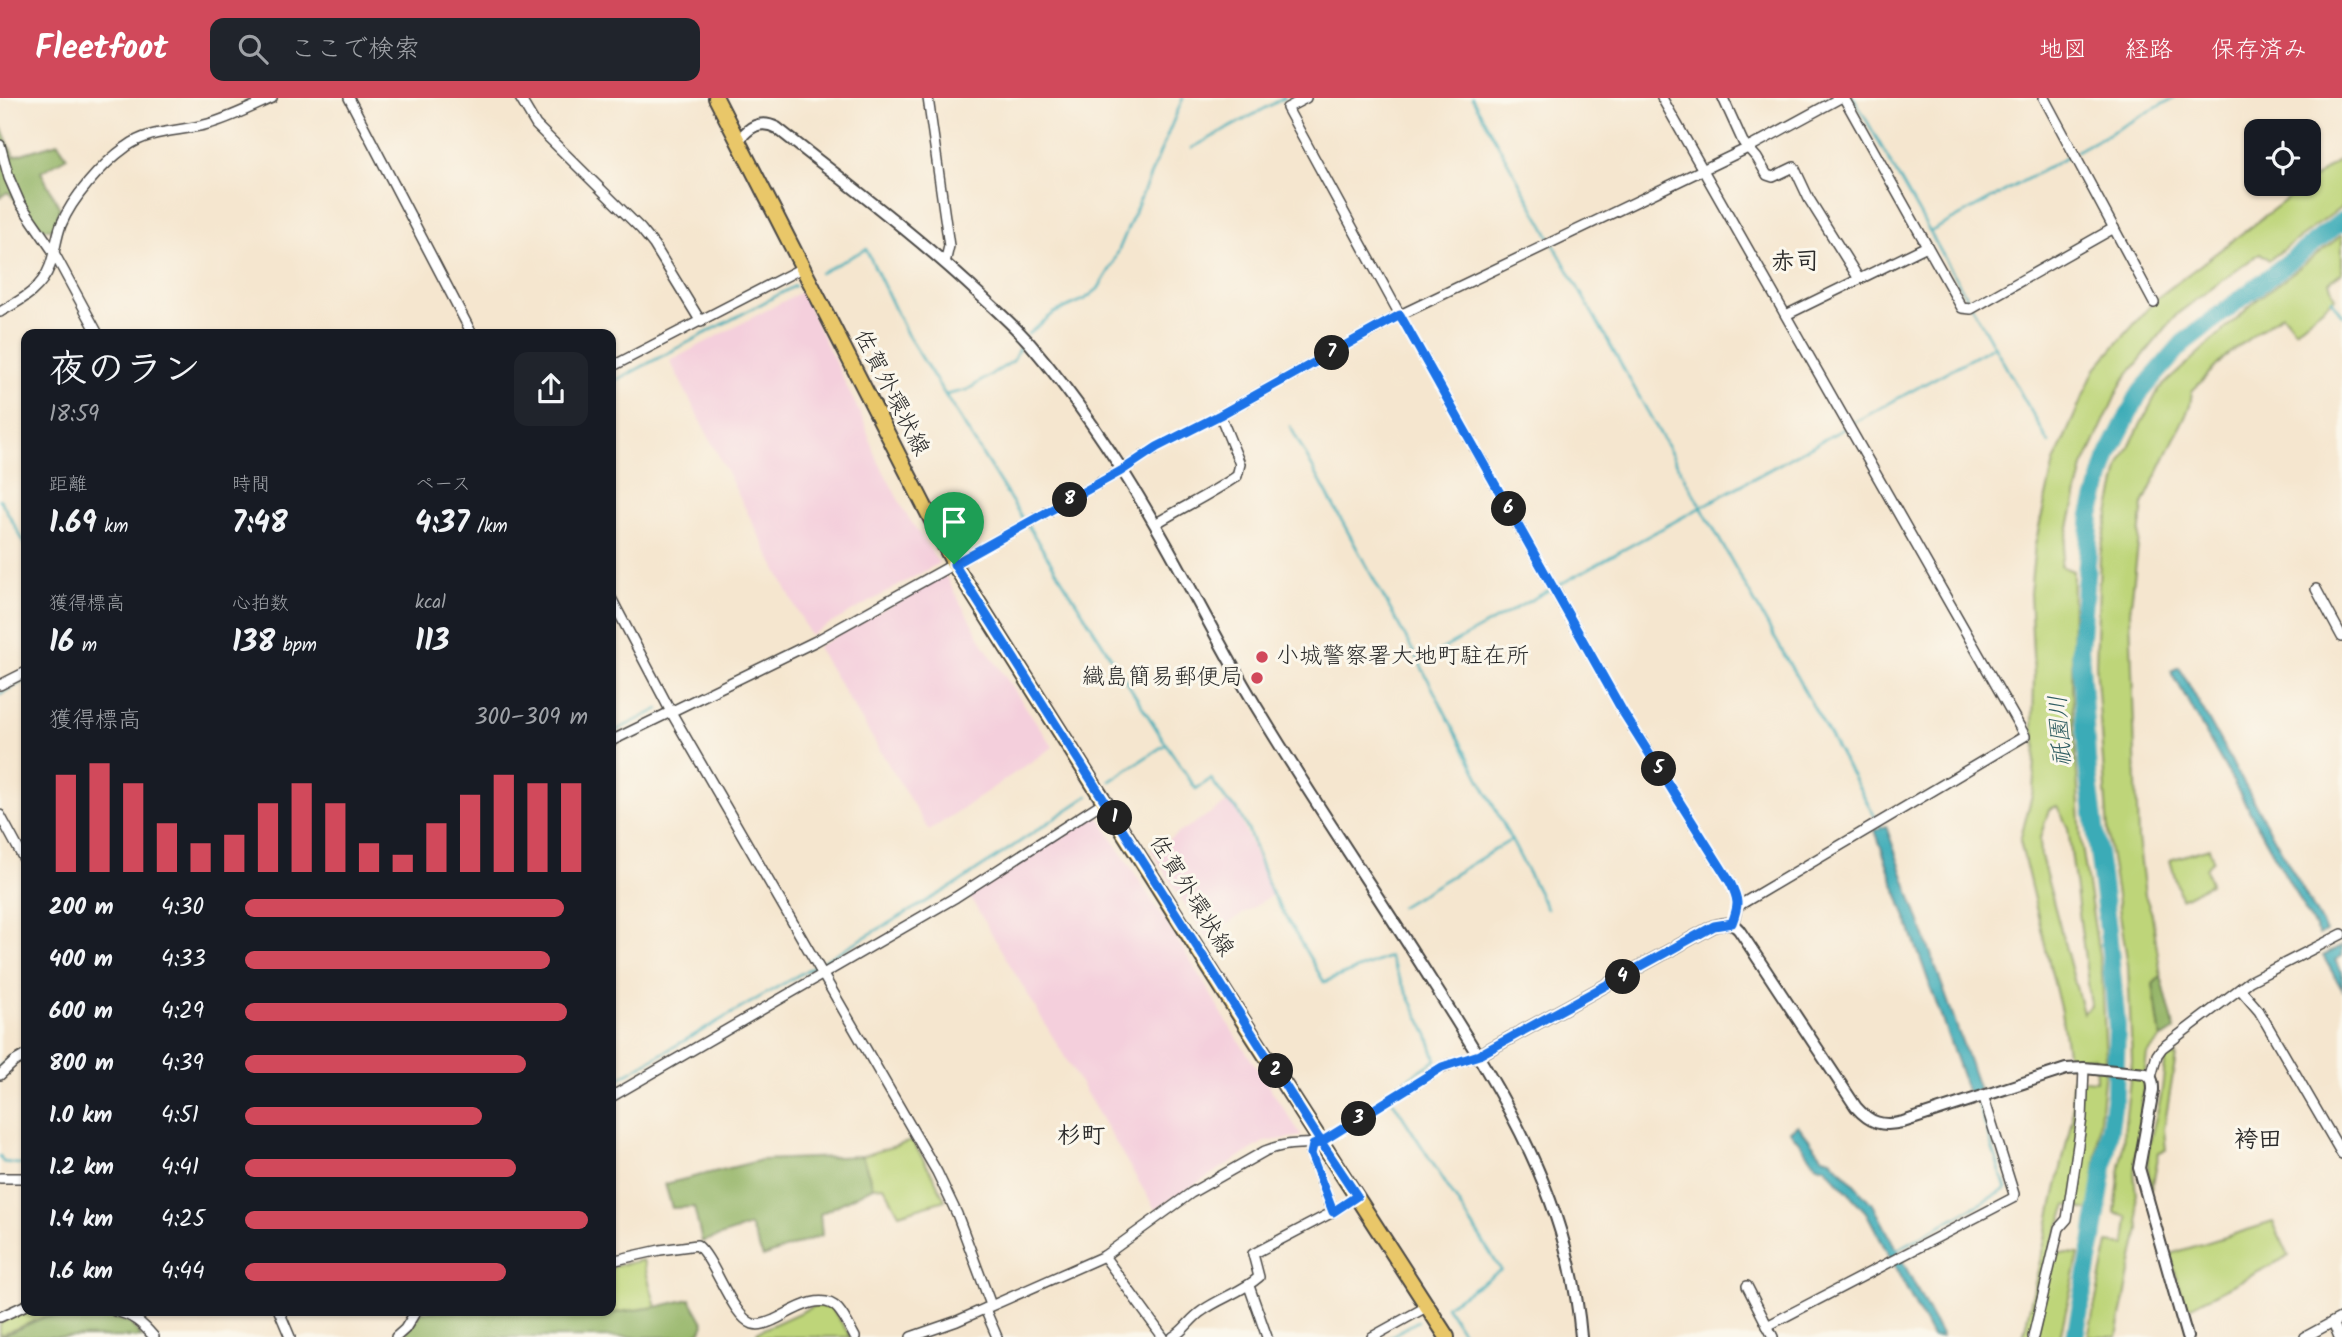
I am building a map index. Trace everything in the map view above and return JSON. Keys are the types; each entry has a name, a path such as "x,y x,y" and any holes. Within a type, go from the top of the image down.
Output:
{"main road":[{"name":"佐賀外環状線","path":"716,98 954,564 1317,1143 1357,1196 1447,1337"}],"street":[{"path":"0,312 36,289 50,266 61,224 69,208 82,189 124,148 140,138 156,133 222,120 272,98"},
{"path":"349,98 469,329"},
{"path":"520,98 536,125 608,194 648,237 701,321"},
{"path":"928,98 949,246 945,263"},
{"path":"1306,98 1287,108 1623,712 1730,882 1738,906 1732,923"},
{"path":"1662,98 2025,736 1738,906"},
{"path":"1723,98 1743,142 1767,175 1773,177 1794,167 1809,199 1859,279"},
{"path":"616,739 816,640 1121,471 1157,447 1400,315 1748,148 1842,98 1962,308 1974,307 2114,228"},
{"path":"2044,98 2154,303"},
{"path":"738,141 746,131 760,123 777,128 945,263 1025,338 1058,377 1155,524 1259,712 1479,1055 1513,1114 1541,1172 1559,1221 1571,1271 1581,1337"},
{"path":"0,145 9,178 20,203 54,251 95,329"},
{"path":"1786,315 1927,246"},
{"path":"616,364 802,268"},
{"path":"1155,524 1237,476 1240,464 1220,415"},
{"path":"2316,589 2342,637"},
{"path":"616,608 671,712 937,1172 957,1214 997,1337"},
{"path":"0,685 21,674"},
{"path":"616,1094 956,897 1105,801"},
{"path":"0,815 21,854"},
{"path":"911,1337 931,1334 1104,1256 1191,1193 1265,1151 1317,1143 1442,1067 1479,1055 1714,926 1732,923"},
{"path":"1732,923 1856,1107 1866,1118 1879,1124 1889,1125 2066,1069 2084,1068 2148,1076"},
{"path":"2188,1337 2139,1168 2153,1090 2148,1076 2162,1048 2250,981 2342,934"},
{"path":"2240,989 2259,1011 2342,1154"},
{"path":"0,1075 21,1059"},
{"path":"2033,1337 2059,1228 2067,1219 2082,1118 2084,1068"},
{"path":"1767,1326 2013,1198 1983,1095"},
{"path":"1317,1143 1311,1154 1333,1212"},
{"path":"0,1178 21,1178"},
{"path":"1173,1337 1184,1330 1200,1312 1249,1286 1259,1277 1253,1254 1333,1212 1357,1196"},
{"path":"616,1260 697,1245 704,1251 719,1281 746,1320 755,1325 765,1324 820,1301 830,1303 838,1309 855,1337"},
{"path":"1104,1256 1163,1337"},
{"path":"1249,1286 1268,1337"},
{"path":"1747,1286 1773,1337"},
{"path":"0,1317 21,1307"},
{"path":"1372,1337 1428,1307"},
{"path":"132,1316 154,1337"},
{"path":"280,1316 290,1337"},
{"path":"396,1337 413,1316"},
{"path":"2305,1337 2338,1320 2339,1337"}],"shaded area":[{"path":"801,292 865,424 874,453 906,514 939,563 810,635 670,361"},
{"path":"945,575 985,647 1053,747 929,831 817,647"},
{"path":"1227,803 1236,809 1272,895 1206,938 1151,850"},
{"path":"1095,811 1233,1032 1302,1136 1264,1142 1155,1209 968,894"}],"green space":[{"path":"0,125 14,156 58,143 67,157 41,172 60,208 53,229 43,229 8,192 0,197"},
{"path":"2342,157 2342,207 2269,260 2260,253 2177,314 2122,382 2083,467 2060,566 2073,571 2072,688 2081,840 2102,974 2106,1059 2091,1211 2067,1205 2049,1252 2079,1254 2060,1337 2023,1337 2072,1119 2072,1079 2096,1081 2095,1057 2068,1060 2061,1012 2020,841 2033,791 2036,743 2033,728 2034,676 2030,593 2035,545 2054,462 2095,369 2157,298 2291,196 2321,196 2321,173","holes":["2057,806 2068,828 2091,1006 2083,1013 2041,856 2040,838 2049,809"]},
{"path":"2342,235 2342,272 2329,282 2335,298 2295,330 2282,314 2228,354 2192,391 2190,406 2143,504 2130,612 2138,838 2145,895 2152,914 2161,976 2153,984 2161,1039 2147,1054 2134,1173 2139,1229 2117,1337 2088,1337 2108,1243 2125,1245 2128,1217 2115,1213 2132,1061 2128,965 2109,846 2096,664 2100,555 2120,464 2159,389 2260,297"},
{"path":"2209,848 2213,859 2206,868 2210,884 2181,899 2170,860"},
{"path":"2161,976 2175,1030 2161,1039 2153,984"},
{"path":"2176,1056 2164,1129 2166,1150 2159,1152 2152,1189 2148,1153 2161,1096 2166,1057"},
{"path":"912,1141 945,1200 899,1214 884,1186 873,1187 862,1156"},
{"path":"862,1156 873,1187 820,1214 822,1235 763,1257 750,1226 702,1242 694,1207 672,1208 665,1184 762,1160"},
{"path":"2273,1222 2289,1256 2186,1309 2170,1254"},
{"path":"643,1260 656,1307 616,1313 616,1266"},
{"path":"690,1299 704,1324 701,1331 692,1337 403,1337 418,1316 616,1316 616,1313"},
{"path":"814,1306 831,1307 851,1337 759,1337 757,1332"},
{"path":"21,1314 21,1316 105,1316 44,1317 0,1335 0,1324"},
{"path":"105,1316 129,1322 142,1337 0,1337 44,1317"}],"water":[{"path":"2179,667 2326,931 2319,935 2171,671"},
{"path":"1886,826 1979,1090 1968,1093 1875,830"},
{"path":"2342,946 2342,956 2335,960 2342,972 2342,989 2323,956"},
{"path":"1798,1125 1823,1157 1831,1159 1874,1206 1942,1337 1932,1337 1866,1212 1825,1167 1817,1165 1790,1131"}],"waterway":[{"path":"1028,334 1054,313 1085,299 1098,289 1112,266 1183,98"},
{"path":"1192,148 1284,98"},
{"path":"1472,98 1550,237"},
{"path":"1854,98 2049,443"},
{"path":"2077,151 2174,98"},
{"path":"1930,232 2071,155"},
{"name":"祇園川","path":"2075,1337 2115,1094 2117,1026 2088,773 2080,648 2091,515 2109,453 2139,394 2183,343 2342,221"},
{"path":"1554,245 1881,827"},
{"path":"820,273 866,249 907,334 1024,521"},
{"path":"616,380 795,286"},
{"path":"2332,300 2342,315"},
{"path":"945,395 967,390 1013,361 1022,342"},
{"path":"1851,424 1994,346"},
{"path":"1290,426 1419,662 1547,909"},
{"path":"1557,586 1845,428"},
{"path":"0,499 21,537"},
{"path":"1028,526 1196,789 1211,779 1227,801 1237,809 1249,832 1271,892 1324,982 1389,957 1428,1035 1436,1060 1387,1092 1501,1270 1446,1306 1466,1337"},
{"path":"1419,662 1551,589"},
{"path":"0,694 21,683"},
{"path":"616,730 659,709"},
{"path":"1110,781 1166,744"},
{"path":"820,963 958,883 1088,796"},
{"path":"1400,907 1511,840"},
{"path":"616,1080 814,966"},
{"path":"0,1067 21,1051"},
{"path":"1897,1250 2006,1189 1978,1104"},
{"path":"0,1156 3,1162 21,1164"},
{"path":"1389,1337 1418,1321"}],"place":[{"name":"小城警察署大地町駐在所","path":"1262,657"},
{"name":"織島簡易郵便局","path":"1257,678"}],"district":[{"name":"赤司","path":"1795,262"},
{"name":"杉町","path":"1081,1136"},
{"name":"袴田","path":"2258,1140"}],"route":[{"path":"954,564 1121,471 1176,436 1220,415 1400,315 1623,712 1730,882 1738,906 1732,923 1714,926 1479,1055 1442,1067 1321,1142 1357,1196 1333,1212 1311,1154 1313,1145 1321,1142 954,564"}]}
